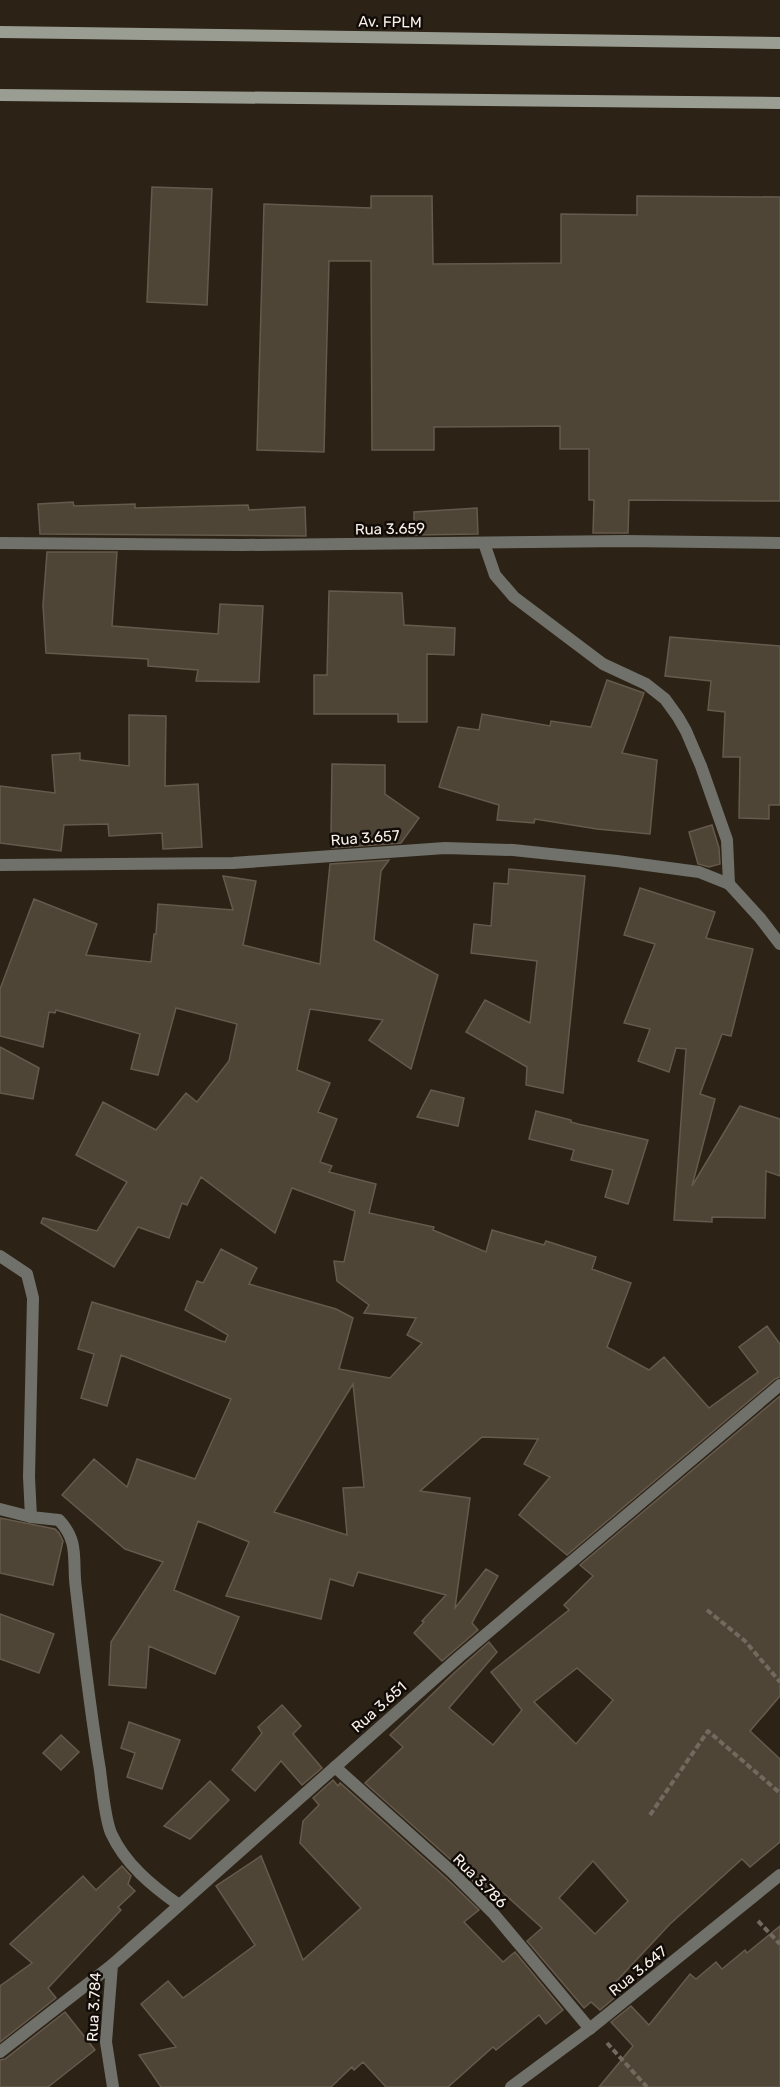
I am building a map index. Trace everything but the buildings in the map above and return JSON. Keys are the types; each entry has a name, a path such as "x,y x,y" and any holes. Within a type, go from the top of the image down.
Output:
{"main road":[{"name":"Av. FPLM","path":"0,32 780,43"},
{"path":"0,95 780,103"}],"street":[{"name":"Rua 3.659","path":"0,543 243,545 780,543"},
{"path":"484,543 495,575 514,597 603,664 646,684 664,699 678,717 701,766 727,840 729,884 780,944"},
{"name":"Rua 3.657","path":"0,865 233,863 445,848 513,850 657,866 699,872 729,884"},
{"path":"0,1256 27,1274 33,1298 29,1477 31,1517"},
{"name":"Rua 3.651","path":"0,2052 112,1965 459,1657 780,1385"},
{"path":"0,1509 31,1517 59,1520 70,1532 74,1545 75,1578 91,1712 110,1832 130,1863 155,1887 179,1905"},
{"name":"Rua 3.786","path":"335,1767 452,1872 493,1913 591,2028"},
{"name":"Rua 3.647","path":"511,2087 591,2028 780,1875"},
{"name":"Rua 3.784","path":"112,1965 106,2042 113,2087"}],"path":[{"path":"707,1610 745,1641 780,1682"},
{"path":"650,1815 708,1731 780,1793"},
{"path":"742,1905 780,1944"},
{"path":"591,2028 647,2087"}]}
